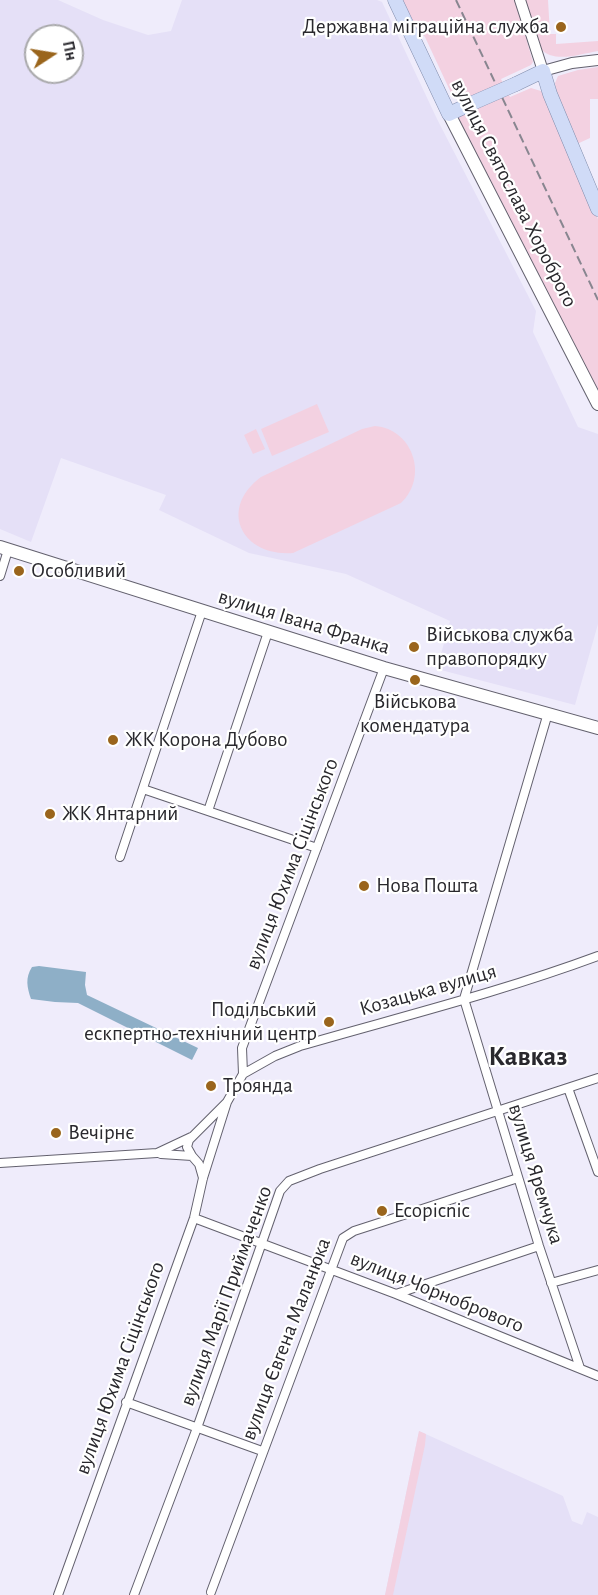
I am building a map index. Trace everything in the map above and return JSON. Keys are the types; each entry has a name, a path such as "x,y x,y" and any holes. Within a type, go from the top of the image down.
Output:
{"main road":[{"name":"вулиця Святослава Хороброго","path":"395,0 449,114 598,404"},
{"path":"449,114 543,71 550,94 598,209"},
{"name":"вулиця Івана Франка","path":"4,549 384,668 598,728"}],"street":[{"path":"520,0 543,71 563,65 598,60"},
{"path":"0,576 4,549"},
{"path":"120,857 202,611"},
{"path":"208,811 268,632"},
{"name":"вулиця Юхима Сіцінського","path":"243,1074 242,1048 384,668"},
{"path":"464,999 548,713"},
{"path":"143,789 317,848"},
{"name":"Козацька вулиця","path":"243,1074 275,1056 300,1046 561,970 598,956"},
{"name":"вулиця Яремчука","path":"464,999 539,1246 580,1368"},
{"path":"203,1178 199,1164 187,1147 192,1136 227,1102 243,1074"},
{"name":"вулиця Марії Приймаченко","path":"134,1595 197,1428 280,1191 289,1181 320,1169 598,1078"},
{"path":"568,1088 598,1172"},
{"name":"вулиця Юхима Сіцінського","path":"58,1595 194,1218 211,1149 227,1102"},
{"path":"0,1163 157,1153 205,1158 211,1149 207,1137 201,1134 157,1153"},
{"name":"вулиця Євгена Маланюка","path":"211,1593 343,1238 354,1231 518,1178"},
{"name":"вулиця Чорнобрового","path":"194,1218 396,1294 598,1376"},
{"path":"396,1294 539,1246"},
{"path":"551,1283 598,1269"},
{"path":"126,1402 262,1451"}],"shaded area":[{"path":"0,0 58,0 103,20 148,35 171,31 182,0 377,0 382,2 437,119 536,311 533,332 578,427 598,434 598,624 575,705 437,669 450,621 346,574 249,553 159,510 166,495 61,458 31,542 0,529"},
{"path":"402,0 515,0 533,62 501,79 510,97 531,88 541,91 545,96 598,219 598,398 453,116 475,105 469,93 457,98 452,95 425,37 415,27"},
{"path":"525,0 548,0 550,34 556,34 556,44 598,41 598,51 567,57 545,53 540,48"},
{"path":"598,67 598,99 590,99 590,138 577,144 556,92 555,83 558,76"},
{"path":"317,404 329,432 272,456 261,429"},
{"path":"375,426 388,429 399,436 413,456 414,480 401,503 293,553 275,552 249,539 242,529 239,517 240,503 248,490 261,477 362,429"},
{"path":"256,429 265,449 253,454 244,435"},
{"path":"419,1431 563,1496 572,1521 582,1525 587,1512 598,1517 598,1595 385,1595"},
{"path":"419,1431 426,1434 425,1445 393,1595 385,1595"}],"water":[{"path":"32,967 86,972 87,995 198,1048 192,1060 78,1003 31,999 28,975"}],"railway":[{"path":"456,0 598,300"}],"place":[{"name":"Державна міграційна служба","path":"561,27"},
{"name":"Особливий","path":"19,571"},
{"name":"Військова служба правопорядку","path":"414,647"},
{"name":"Військова комендатура","path":"415,680"},
{"name":"ЖК Корона Дубово","path":"113,740"},
{"name":"ЖК Янтарний","path":"50,814"},
{"name":"Нова Пошта","path":"364,886"},
{"name":"Подільський ескпертно-технічний центр","path":"329,1022"},
{"name":"Троянда","path":"211,1086"},
{"name":"Вечірнє","path":"56,1133"},
{"name":"Ecopicnic","path":"382,1211"}],"district":[{"name":"Кавказ","path":"528,1057"}]}
